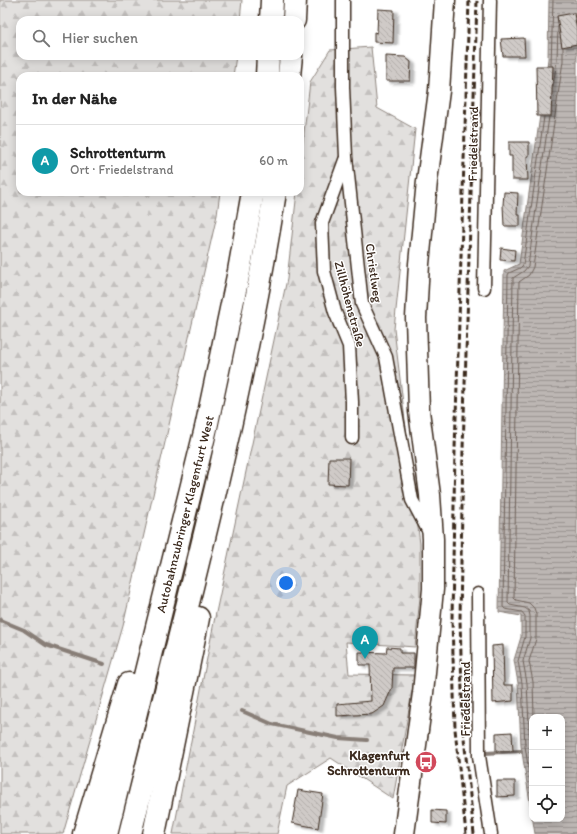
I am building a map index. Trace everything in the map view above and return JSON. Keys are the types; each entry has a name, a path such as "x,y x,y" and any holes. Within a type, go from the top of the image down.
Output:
{"highway":[{"path":"267,72 268,60"},
{"path":"289,72 291,60"},
{"name":"Autobahnzubringer Klagenfurt West","path":"106,834 206,428 239,271 252,196"},
{"name":"Autobahnzubringer Klagenfurt West","path":"130,834 218,483 247,350 266,253 274,196"},
{"path":"155,830 202,595 202,543"},
{"path":"84,834 137,658 163,602"}],"main road":[{"path":"404,834 428,647 433,589 433,539 430,495 419,411 416,318 419,264 439,91 445,0"}],"street":[{"name":"Christlweg","path":"342,0 343,87 346,157 362,304 386,358 412,500 433,539"},
{"name":"Friedelstrand","path":"484,288 490,0"},
{"name":"Zillhöhenstraße","path":"346,157 322,223 324,271 335,312 349,346 352,438"},
{"name":"Friedelstrand","path":"478,594 479,756 491,834"}],"green space":[{"path":"0,0 242,0 240,16 16,16 16,60 235,60 234,72 16,72 16,196 219,196 217,215 123,626 63,834 0,834"},
{"path":"371,47 377,108 415,129 394,329 420,544 420,597 415,647 346,642 349,674 415,675 393,799 331,758 287,786 277,834 173,834 214,622 287,279 297,196 304,196 304,132 310,82 330,50"}],"water":[{"path":"549,0 577,0 577,834 535,834 533,822 565,822 565,714 529,714 529,796 521,746 518,683 514,660 521,637 521,616 499,612 504,271 519,264 548,59"}],"building":[{"path":"378,9 394,10 393,43 374,42 374,32 377,33"},
{"path":"574,13 577,31 577,44 562,47 557,16"},
{"path":"524,38 525,56 503,56 501,39"},
{"path":"386,56 405,57 411,62 410,81 386,81"},
{"path":"536,66 553,66 551,116 537,116"},
{"path":"509,142 529,142 529,156 527,156 528,180 512,180 512,156 509,156"},
{"path":"504,192 518,193 517,215 520,215 520,226 504,226"},
{"path":"501,248 515,250 514,261 500,260"},
{"path":"329,458 349,458 348,485 328,484"},
{"path":"503,645 504,685 513,685 513,701 493,703 492,646"},
{"path":"387,647 400,648 400,653 414,653 414,668 393,668 392,688 384,706 372,714 337,716 337,704 371,701 370,665 359,665 359,652 386,653"},
{"path":"512,732 513,751 496,751 496,733"},
{"path":"497,781 515,781 515,796 497,797"},
{"path":"298,790 323,794 318,828 292,823"},
{"path":"432,810 446,811 446,824 432,823"}],"waterway":[{"path":"0,620 24,630 46,645 104,664"},
{"path":"242,711 272,724 338,738 367,740"},
{"path":"486,753 521,751"}],"railway":[{"path":"466,834 455,729 452,619 455,449 469,0"},
{"path":"474,834 463,728 460,619 463,449 477,0"}],"place":[{"name":"Schrottenturm","path":"365,659"},
{"name":"Klagenfurt Schrottenturm","path":"426,762"}]}
